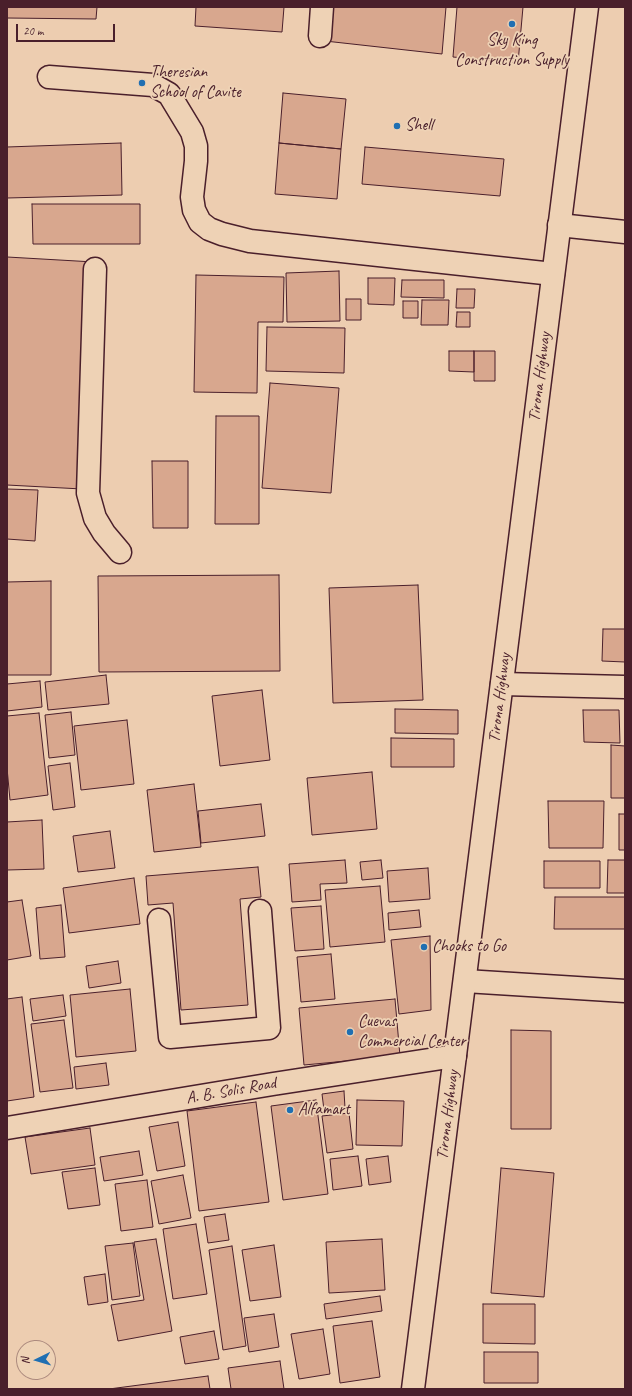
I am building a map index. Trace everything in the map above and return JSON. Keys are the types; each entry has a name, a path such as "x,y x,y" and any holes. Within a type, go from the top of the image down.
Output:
{"main road":[{"path":"320,36 322,7"},
{"name":"Tirona Highway","path":"413,1389 587,7"},
{"path":"49,77 153,85 169,94 192,132 196,146 192,196 194,210 200,222 209,229 250,241 553,274"},
{"path":"559,226 625,232"},
{"path":"95,269 88,492 95,518 104,533 120,552"},
{"path":"502,684 625,687"},
{"path":"159,920 170,1037 269,1028 260,911"},
{"path":"465,981 625,991"},
{"name":"A. B. Solis Road","path":"7,1128 266,1085 455,1056"}],"building":[{"path":"7,7 97,7 96,19 7,18"},
{"path":"196,7 284,7 282,32 195,26"},
{"path":"328,7 446,7 442,54 325,41"},
{"path":"457,7 523,7 518,63 453,57"},
{"path":"283,93 346,99 341,149 279,143"},
{"path":"121,143 122,195 7,198 7,147"},
{"path":"279,143 341,149 337,199 275,194"},
{"path":"365,147 504,159 500,196 362,184"},
{"path":"32,204 140,204 140,244 33,244"},
{"path":"7,257 94,262 82,489 7,485"},
{"path":"339,271 340,321 287,322 286,273"},
{"path":"196,275 284,277 283,322 258,322 257,393 194,392"},
{"path":"368,278 395,278 394,305 368,304"},
{"path":"402,280 444,280 444,298 401,297"},
{"path":"457,289 475,289 474,308 456,308"},
{"path":"346,299 361,299 361,320 346,320"},
{"path":"422,300 449,300 448,325 421,325"},
{"path":"403,301 418,301 418,318 403,318"},
{"path":"457,312 470,312 470,327 456,327"},
{"path":"267,327 345,328 344,373 266,371"},
{"path":"449,351 474,351 474,372 449,371"},
{"path":"474,351 495,351 495,381 474,381"},
{"path":"270,383 339,388 331,493 262,488"},
{"path":"216,416 259,416 259,524 215,524"},
{"path":"152,461 188,461 188,528 153,528"},
{"path":"7,489 38,490 35,541 7,539"},
{"path":"279,575 280,671 99,672 98,576"},
{"path":"51,581 51,675 7,675 7,582"},
{"path":"418,585 423,700 333,703 329,588"},
{"path":"603,629 625,629 625,662 602,661"},
{"path":"106,675 109,704 48,710 45,682"},
{"path":"40,681 42,707 7,711 7,684"},
{"path":"262,690 270,760 220,766 212,696"},
{"path":"395,709 458,710 458,734 395,733"},
{"path":"583,710 619,710 620,743 584,742"},
{"path":"71,712 75,755 49,758 45,715"},
{"path":"39,713 48,795 10,800 7,768 7,716"},
{"path":"127,720 134,784 81,790 74,726"},
{"path":"391,738 454,739 454,767 391,767"},
{"path":"611,745 625,746 625,798 611,798"},
{"path":"70,763 75,807 53,810 48,766"},
{"path":"372,772 377,829 312,835 307,778"},
{"path":"194,784 201,847 154,852 147,790"},
{"path":"548,801 604,801 603,848 549,848"},
{"path":"261,804 265,836 201,843 198,811"},
{"path":"619,814 625,814 625,850 619,850"},
{"path":"42,820 44,869 7,870 7,822"},
{"path":"110,831 115,868 78,872 73,836"},
{"path":"345,860 347,883 320,884 321,900 292,902 289,864"},
{"path":"381,860 383,878 362,880 360,862"},
{"path":"608,860 625,860 625,893 607,893"},
{"path":"544,861 600,861 600,888 544,888"},
{"path":"258,867 261,897 240,899 248,1005 181,1010 173,903 148,905 146,876"},
{"path":"428,868 430,899 389,902 387,871"},
{"path":"134,878 140,924 69,933 63,888"},
{"path":"380,886 385,942 330,947 325,890"},
{"path":"555,897 625,897 625,929 554,929"},
{"path":"22,900 31,956 7,960 7,902"},
{"path":"61,905 65,957 40,959 36,908"},
{"path":"321,906 324,949 295,951 291,908"},
{"path":"419,910 421,927 389,930 388,913"},
{"path":"430,936 431,1010 399,1014 391,940"},
{"path":"331,954 335,999 301,1002 297,957"},
{"path":"118,961 121,983 89,988 86,966"},
{"path":"130,989 136,1051 76,1057 70,995"},
{"path":"63,995 66,1016 33,1021 30,999"},
{"path":"22,997 34,1097 7,1101 7,999"},
{"name":"Cuevas Commercial Center","path":"395,999 400,1056 304,1065 299,1008"},
{"path":"64,1020 73,1088 40,1092 31,1024"},
{"path":"511,1030 551,1031 551,1129 511,1129"},
{"path":"106,1063 109,1085 76,1089 74,1067"},
{"path":"344,1091 345,1108 324,1110 322,1094"},
{"path":"316,1100 328,1194 283,1200 271,1106"},
{"path":"357,1100 404,1101 402,1146 356,1145"},
{"path":"256,1102 269,1202 199,1211 187,1111"},
{"path":"349,1113 353,1149 327,1153 322,1116"},
{"path":"178,1122 185,1166 157,1171 149,1127"},
{"path":"90,1128 95,1165 31,1174 25,1137"},
{"path":"139,1151 143,1175 104,1181 100,1157"},
{"path":"358,1156 362,1186 333,1190 330,1159"},
{"path":"388,1156 391,1182 369,1185 366,1159"},
{"path":"95,1168 100,1205 68,1209 62,1172"},
{"path":"501,1168 554,1173 544,1297 491,1293"},
{"path":"183,1175 191,1218 159,1224 151,1181"},
{"path":"147,1180 153,1227 121,1231 115,1184"},
{"path":"225,1214 229,1240 208,1243 204,1217"},
{"path":"196,1224 207,1294 173,1299 163,1229"},
{"path":"156,1239 172,1331 118,1341 111,1305 144,1300 134,1242"},
{"path":"382,1239 385,1290 329,1293 326,1242"},
{"path":"133,1243 140,1296 112,1300 105,1246"},
{"path":"274,1245 281,1297 250,1301 242,1250"},
{"path":"232,1246 246,1346 223,1350 209,1250"},
{"path":"105,1274 108,1302 88,1305 84,1277"},
{"path":"380,1296 382,1311 326,1319 324,1304"},
{"path":"483,1304 535,1304 535,1344 483,1343"},
{"path":"274,1314 279,1347 249,1352 244,1318"},
{"path":"372,1321 380,1377 340,1383 333,1326"},
{"path":"323,1329 330,1374 299,1379 291,1334"},
{"path":"214,1331 219,1359 185,1364 180,1337"},
{"path":"484,1352 538,1352 538,1383 484,1383"},
{"path":"280,1361 284,1389 231,1389 228,1368"},
{"path":"208,1376 210,1389 109,1389"}],"place":[{"name":"Sky King Construction Supply","path":"512,24"},
{"name":"Theresian School of Cavite","path":"142,83"},
{"name":"Shell","path":"397,126"},
{"name":"Chooks to Go","path":"424,947"},
{"name":"Cuevas Commercial Center","path":"350,1032"},
{"name":"Alfamart","path":"290,1110"}]}
